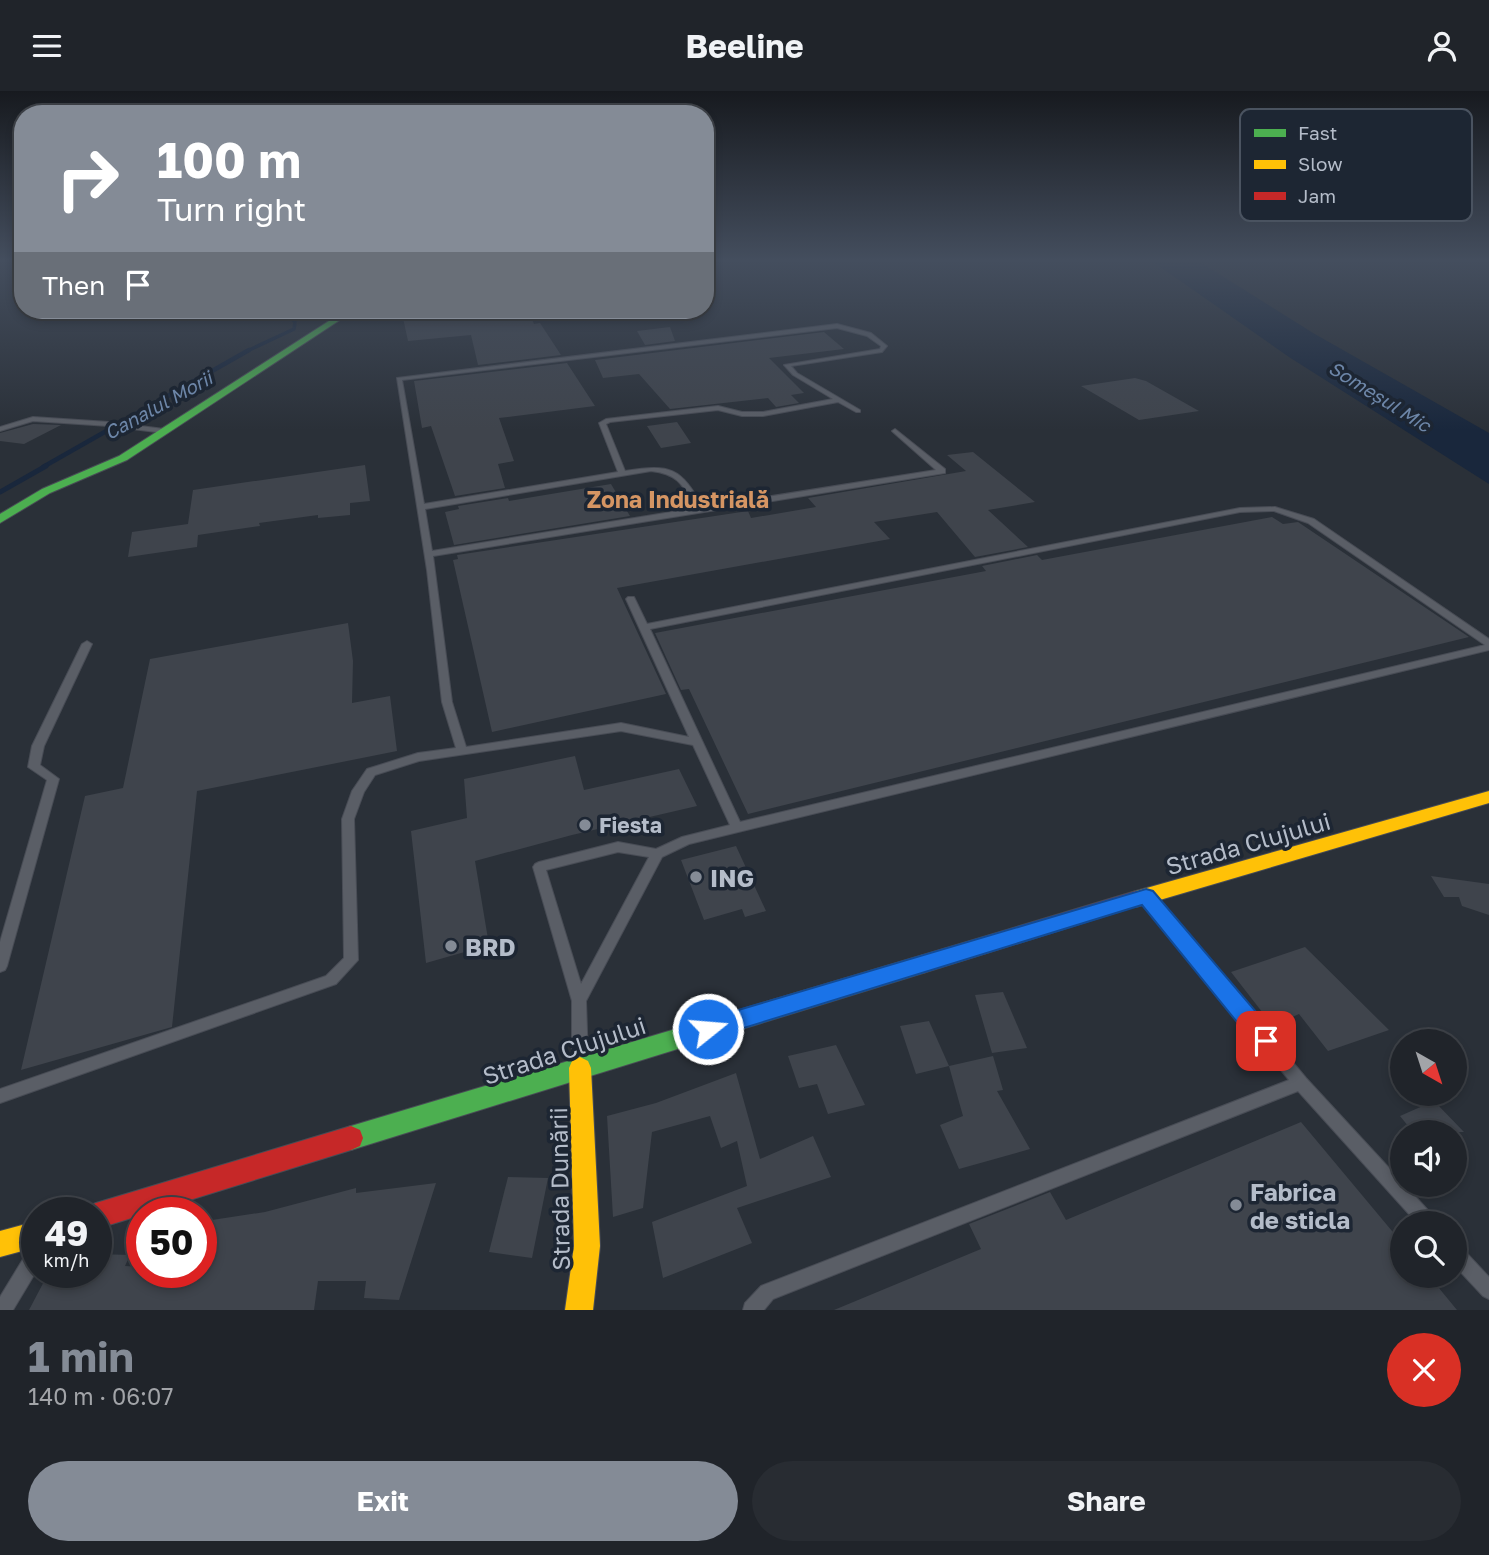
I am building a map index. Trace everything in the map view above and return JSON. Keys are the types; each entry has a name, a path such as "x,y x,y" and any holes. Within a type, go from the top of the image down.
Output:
{"main road":[{"path":"0,519 39,495 123,458 339,319"},
{"name":"Strada Clujului","path":"112,1211 1146,896 1489,797"},
{"name":"Strada Dunării","path":"579,1310 587,1246 580,1068"},
{"path":"0,1244 21,1238"}],"lane":[{"path":"462,751 447,702 429,554 399,379 837,326 862,332 877,339 884,347 882,350 787,365 795,374 858,411"},
{"path":"622,474 601,423 608,420 718,408 743,414 763,414 840,400"},
{"path":"0,429 33,419 109,424 164,432"},
{"path":"429,554 942,471 895,431"},
{"path":"421,507 650,469 666,469 677,474 701,510"},
{"path":"646,627 1240,510 1275,509 1311,521 1489,645"},
{"path":"631,599 737,828"},
{"path":"0,966 53,779 34,767 38,746 87,645"},
{"path":"580,1068 579,1001 539,867 618,847 657,853 686,840 1489,645"},
{"path":"0,1096 331,980 351,960 348,819 358,791 371,772 418,757 621,727 698,742"},
{"path":"579,1001 657,853"},
{"path":"1146,896 1301,1083 1418,1211"},
{"path":"752,1310 766,1292 1301,1083"},
{"path":"1467,1266 1489,1290"},
{"path":"3,1310 21,1279"}],"water":[{"name":"Someșul Mic","path":"1230,316 1286,316 1489,433 1489,484 1289,357"}],"building":[{"path":"403,319 532,319 534,324 540,323 561,355 478,365 471,335 408,341"},
{"path":"670,327 675,341 645,345 637,331"},
{"path":"824,332 844,349 769,358 804,393 791,395 799,403 776,407 768,398 670,409 639,374 603,378 595,360"},
{"path":"567,363 595,406 499,418 514,461 498,464 505,488 455,496 431,426 422,428 414,381"},
{"path":"1135,378 1146,381 1199,411 1139,420 1081,386"},
{"path":"677,422 691,443 661,448 647,426"},
{"path":"33,424 61,425 24,444 0,441 0,433"},
{"path":"973,452 1035,502 988,510 1028,547 975,557 937,512 874,522 890,539 617,588 666,694 492,732 453,560 458,559 457,555 748,511 751,518 816,507 808,498 966,471 947,455"},
{"path":"365,465 370,501 350,503 350,515 318,518 318,515 259,523 260,526 198,535 197,547 128,557 132,532 188,524 193,490"},
{"path":"611,484 630,516 454,545 445,512 459,509 458,506 508,498 509,501"},
{"path":"1272,517 1283,524 1298,522 1469,637 748,814 689,689 681,690 655,633 986,571 982,566 1037,555 1042,560"},
{"path":"348,623 353,661 352,703 390,696 397,751 197,791 172,1027 21,1070 85,796 123,788 150,659"},
{"path":"575,756 584,790 679,769 697,806 475,861 489,945 426,963 411,831 467,818 464,779"},
{"path":"736,846 766,911 745,917 742,909 704,920 681,860"},
{"path":"1431,876 1489,884 1489,915 1462,906 1459,897 1444,897"},
{"path":"1305,947 1389,1030 1328,1051 1299,1014 1273,1026 1231,972"},
{"path":"1003,992 1027,1048 992,1053 975,995"},
{"path":"929,1021 949,1066 916,1074 900,1026"},
{"path":"836,1045 865,1105 828,1114 817,1084 799,1088 788,1056"},
{"path":"993,1056 1003,1090 997,1091 1030,1149 959,1169 940,1125 963,1116 949,1066"},
{"path":"736,1073 760,1159 813,1136 831,1177 737,1208 752,1243 663,1278 652,1222 747,1186 737,1141 721,1148 710,1116 652,1132 643,1208 613,1217 607,1116 656,1103"},
{"path":"1423,1106 1439,1106 1452,1120 1403,1120 1400,1116"},
{"name":"Fabrica de sticla","path":"1301,1122 1390,1229 1390,1288 1439,1288 1457,1310 834,1310 981,1249 969,1224 1050,1192 1066,1220"},
{"path":"508,1177 548,1178 532,1258 489,1252"},
{"path":"436,1183 399,1300 364,1298 366,1281 318,1281 314,1310 29,1310 41,1288 112,1288 112,1254 126,1255 126,1288 217,1288 217,1219 265,1212 356,1188 356,1193"}],"waterway":[{"name":"Canalul Morii","path":"248,351 294,329 295,322 292,319"},
{"name":"Canalul Morii","path":"43,467 248,351"},
{"name":"Canalul Morii","path":"0,492 46,466"}],"traffic: fast":[{"path":"0,519 46,491 123,458 337,319"},
{"path":"351,1138 923,964"}],"traffic: slow":[{"path":"1136,899 1489,797"},
{"path":"579,1310 587,1246 580,1068"},
{"path":"0,1244 21,1238"}],"traffic: jam":[{"path":"923,964 1136,899"},
{"path":"112,1211 351,1138"}],"place":[{"name":"Fiesta","path":"585,825"},
{"name":"ING","path":"696,877"},
{"name":"BRD","path":"451,946"},
{"name":"Fabrica de sticla","path":"1236,1205"}],"district":[{"name":"Zona Industrială","path":"678,499"}],"route":[{"path":"708,1029 1146,896 1266,1041"}]}
